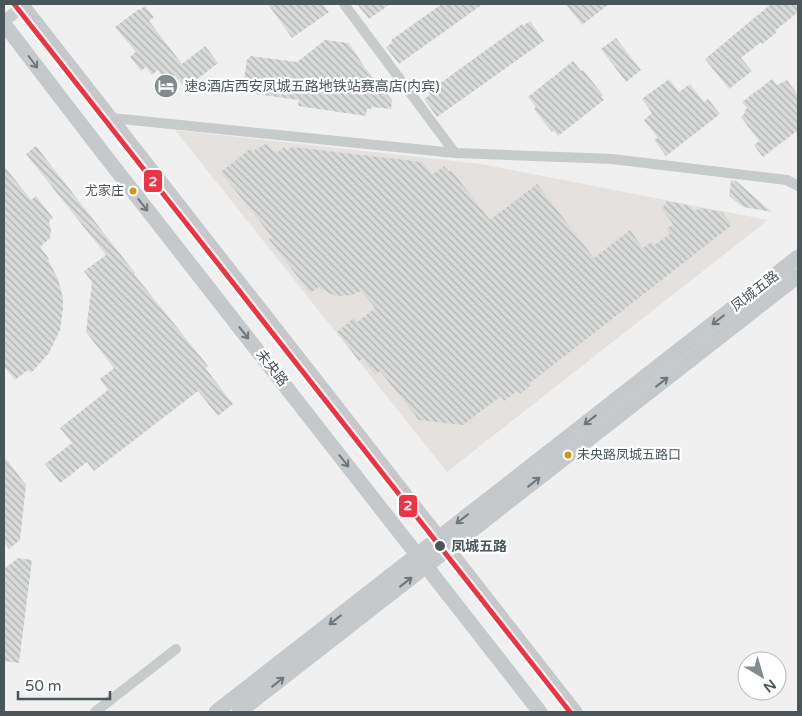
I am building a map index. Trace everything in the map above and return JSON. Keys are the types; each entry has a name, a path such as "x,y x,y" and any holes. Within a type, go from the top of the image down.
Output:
{"main road":[{"name":"未央路","path":"23,4 575,712"},
{"name":"未央路","path":"4,22 115,169 540,712"},
{"name":"凤城五路","path":"444,543 798,257"},
{"name":"凤城五路","path":"216,712 422,560 798,276"},
{"name":"凤城五路","path":"240,712 422,560"}],"street":[{"path":"4,22 23,4"},
{"path":"344,4 454,153"},
{"path":"112,118 454,153 612,159 787,180 798,186"},
{"path":"95,712 176,649"}],"shaded area":[{"path":"175,130 481,164 768,220 447,472"}],"building":[{"path":"268,4 323,4 329,12 292,38"},
{"path":"357,4 390,4 369,19"},
{"path":"442,4 483,4 399,64 386,47 393,42 391,40"},
{"path":"566,4 609,4 582,25"},
{"path":"771,4 798,4 798,12 775,31 776,33 741,58 752,71 729,89 705,59"},
{"path":"145,6 154,17 149,21 182,64 205,46 218,63 186,88 175,76 167,83 158,70 152,75 146,67 141,71 130,57 136,52 115,27"},
{"path":"530,21 544,41 437,117 424,99 430,95 428,92 522,24 523,26"},
{"path":"616,38 641,70 626,82 601,49"},
{"path":"325,40 349,43 365,68 392,100 391,109 372,107 367,109 366,116 298,106 299,100 242,92 247,60 251,56 297,62"},
{"path":"573,61 581,71 583,70 603,95 601,97 604,100 558,136 554,131 552,132 534,109 536,107 528,97"},
{"path":"669,79 679,92 690,84 704,102 708,99 720,114 666,156 654,140 658,138 644,120 652,113 642,99"},
{"path":"772,79 777,85 787,80 798,95 798,130 763,157 754,145 759,141 741,117 747,108 742,102"},
{"path":"267,143 277,153 284,147 287,151 292,147 422,162 432,175 444,166 449,172 451,170 490,220 537,184 594,258 630,230 643,248 651,242 654,245 670,234 666,229 673,224 662,209 667,201 691,206 695,211 700,208 722,212 732,225 530,383 531,385 520,394 517,391 504,401 501,396 463,425 419,420 380,371 376,375 362,358 359,361 337,332 354,318 357,322 375,308 361,291 352,295 340,296 333,295 318,287 310,293 269,239 272,237 221,172 251,148 253,151"},
{"path":"36,146 134,274 208,366 206,369 233,404 218,416 198,391 94,471 87,462 60,483 45,464 72,443 60,428 108,390 100,379 114,368 86,332 92,282 84,271 106,255 26,154"},
{"path":"4,166 31,200 36,196 53,218 49,221 50,238 40,247 49,259 58,279 63,298 60,330 49,353 34,370 30,373 28,370 15,380 4,366"},
{"path":"731,180 736,181 772,212 743,207 729,196"},
{"path":"4,456 26,485 20,540 9,549 4,542"},
{"path":"18,558 32,560 19,663 4,661 4,569"}],"transit line":[{"name":"2","path":"14,4 570,712"}],"place":[{"name":"速8酒店西安凤城五路地铁站赛高店(内宾)","path":"166,86"},
{"name":"尤家庄","path":"133,191"},
{"name":"未央路凤城五路口","path":"568,455"},
{"name":"凤城五路","path":"440,546"}]}
